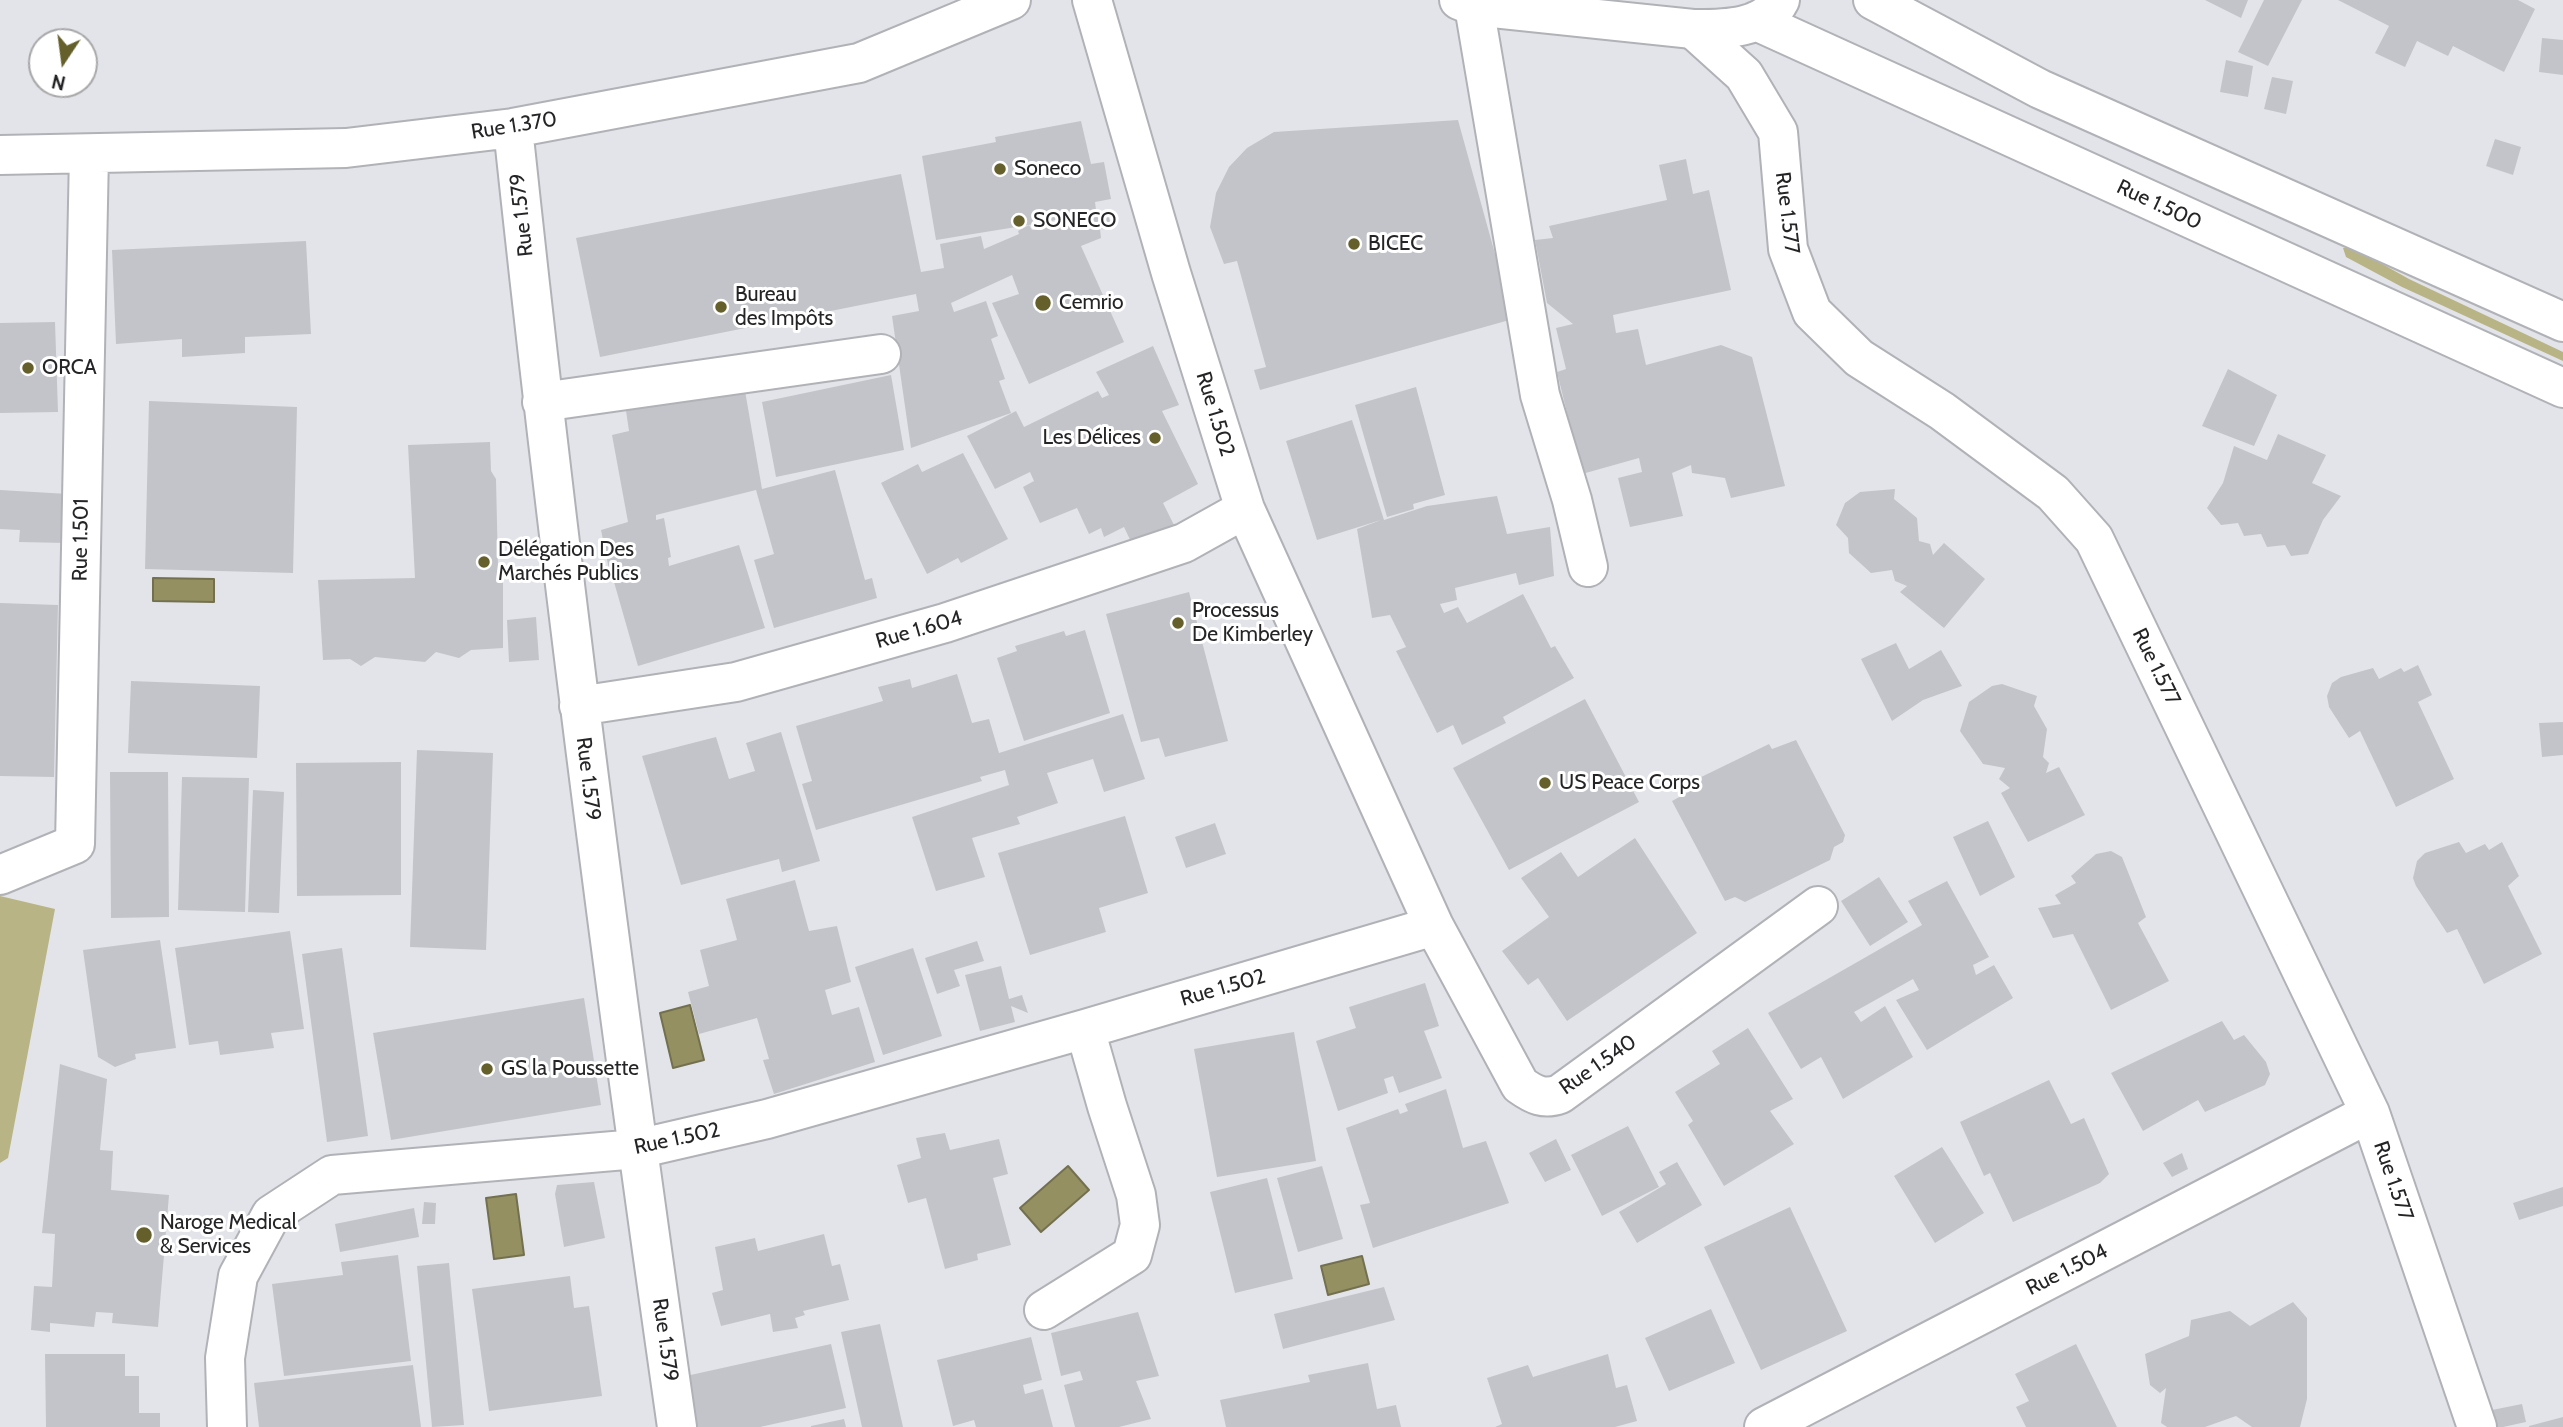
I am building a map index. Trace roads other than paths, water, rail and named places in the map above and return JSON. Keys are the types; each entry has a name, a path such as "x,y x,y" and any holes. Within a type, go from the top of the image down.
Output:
{"street":[{"name":"Rue 1.370","path":"0,155 346,148 513,128 859,63 1011,0"},
{"name":"Rue 1.502","path":"227,1427 225,1358 237,1276 271,1215 332,1175 637,1149 767,1119 1086,1029 1434,926 1245,509 1171,273 1092,0"},
{"path":"1873,0 2040,89 2563,322"},
{"path":"1588,567 1572,500 1540,395 1467,3 1693,29 1728,30 1768,10"},
{"name":"Rue 1.500","path":"1768,10 2563,388"},
{"name":"Rue 1.577","path":"1693,29 1744,75 1778,132 1788,249 1812,312 1859,358 1942,411 2053,493 2094,539 2370,1113 2477,1427"},
{"name":"Rue 1.579","path":"513,128 542,402 579,706 637,1149 677,1427"},
{"name":"Rue 1.501","path":"0,876 75,844 89,154"},
{"path":"542,402 881,354"},
{"name":"Rue 1.604","path":"579,706 736,682 945,623 1184,543 1245,509"},
{"name":"Rue 1.540","path":"1434,926 1520,1085 1533,1095 1549,1098 1560,1094 1818,906"},
{"path":"1044,1310 1132,1255 1140,1225 1136,1195 1086,1029"},
{"name":"Rue 1.504","path":"1764,1427 2370,1113"}],"place":[{"name":"Soneco","path":"1000,169"},
{"name":"SONECO","path":"1019,221"},
{"name":"BICEC","path":"1354,244"},
{"name":"Cemrio","path":"1043,303"},
{"name":"Bureau des Impôts","path":"721,307"},
{"name":"ORCA","path":"28,368"},
{"name":"Les Délices","path":"1155,438"},
{"name":"Délégation Des Marchés Publics","path":"484,562"},
{"name":"Processus De Kimberley","path":"1178,623"},
{"name":"US Peace Corps","path":"1545,783"},
{"name":"GS la Poussette","path":"487,1069"},
{"name":"Naroge Medical & Services","path":"144,1235"}]}
